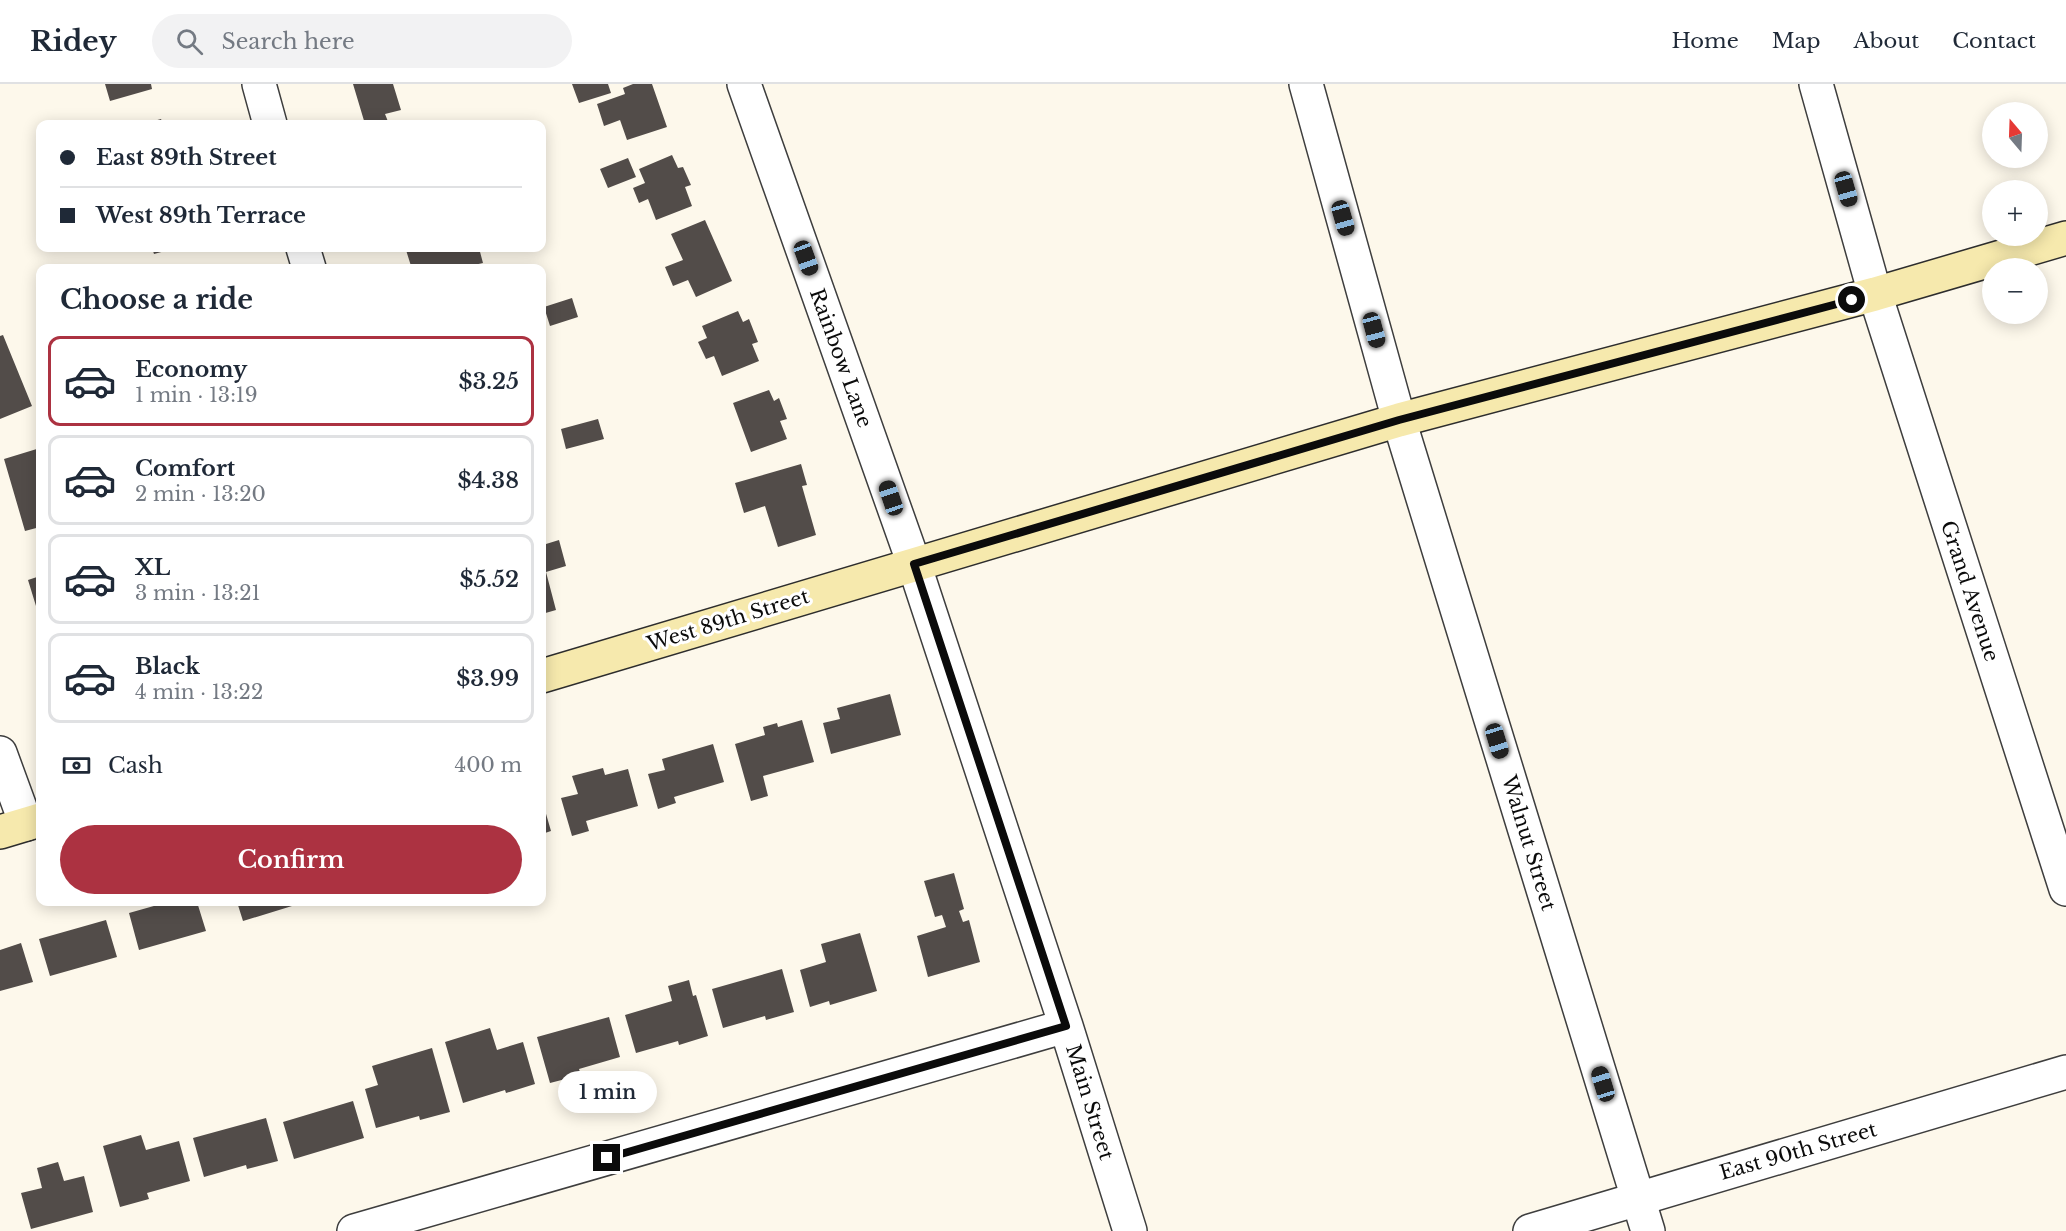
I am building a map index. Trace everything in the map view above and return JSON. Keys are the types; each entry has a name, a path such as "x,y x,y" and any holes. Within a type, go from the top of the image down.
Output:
{"street":[{"path":"259,84 269,120"},
{"name":"Rainbow Lane","path":"744,84 914,564"},
{"name":"Walnut Street","path":"1306,84 1399,420 1648,1231"},
{"name":"Grand Avenue","path":"1816,84 1875,294 2066,889"},
{"name":"West 89th Street","path":"546,675 1399,420 1875,294 2066,238"},
{"name":"Main Street","path":"914,564 1066,1026 1130,1231"},
{"path":"0,753 22,825"},
{"path":"354,1231 1066,1026"},
{"name":"East 90th Street","path":"1530,1231 2066,1072"}],"building":[{"path":"105,84 151,84 152,89 110,101"},
{"path":"353,84 393,84 401,110 385,114 387,120 364,120"},
{"path":"572,84 608,84 611,93 579,103"},
{"path":"633,84 652,84 667,127 627,140 620,120 604,126 597,104 625,94 623,88"},
{"path":"672,155 678,168 683,167 691,185 685,187 692,206 656,220 648,199 639,203 633,188 645,183 639,169"},
{"path":"628,158 636,177 608,188 600,169"},
{"path":"705,220 732,281 696,297 688,280 673,286 665,267 683,260 671,234"},
{"path":"407,252 480,252 483,263 478,264 410,264"},
{"path":"572,298 578,317 550,326 546,306"},
{"path":"738,311 743,322 749,319 758,342 752,344 759,361 722,376 714,356 706,359 698,342 707,338 702,326"},
{"path":"3,335 32,406 0,419 0,336"},
{"path":"769,390 774,401 779,398 787,419 780,421 787,439 751,452 733,403"},
{"path":"598,419 604,439 566,449 561,429"},
{"path":"36,449 36,528 25,531 4,459"},
{"path":"801,464 807,485 802,486 816,535 778,547 765,506 744,513 735,483"},
{"path":"559,540 566,566 546,572 546,544"},
{"path":"546,572 556,610 546,613"},
{"path":"36,577 36,606 28,580"},
{"path":"890,694 901,735 831,754 823,723 840,719 837,708"},
{"path":"802,720 814,762 763,776 768,796 751,801 735,744 765,735 763,727 777,723 778,727"},
{"path":"713,744 724,782 674,797 676,803 658,809 648,774 665,770 662,759"},
{"path":"603,768 605,775 628,769 638,806 586,821 589,831 572,836 561,798 578,794 572,776"},
{"path":"546,814 551,831 546,833"},
{"path":"954,873 964,909 959,911 963,922 969,920 980,962 928,977 917,936 946,927 942,915 935,917 924,881"},
{"path":"154,906 198,906 206,931 139,950 129,913"},
{"path":"238,906 292,906 243,921"},
{"path":"106,920 117,957 50,976 39,939"},
{"path":"860,933 877,991 830,1005 829,1001 810,1007 800,970 826,962 821,944"},
{"path":"21,943 33,982 0,991 0,950"},
{"path":"782,969 794,1012 766,1020 765,1016 723,1028 712,989"},
{"path":"689,980 693,996 696,995 708,1036 679,1045 678,1041 636,1053 625,1015 672,1001 668,986"},
{"path":"609,1017 620,1057 579,1069 581,1075 550,1083 537,1037"},
{"path":"490,1028 497,1050 523,1042 535,1084 506,1093 505,1090 463,1103 445,1042"},
{"path":"432,1048 450,1112 420,1120 419,1116 376,1128 365,1089 378,1085 372,1066"},
{"path":"353,1101 364,1138 294,1159 283,1122"},
{"path":"266,1118 278,1161 247,1169 246,1165 204,1177 193,1138"},
{"path":"141,1135 146,1150 179,1141 190,1181 147,1193 149,1199 120,1207 103,1146"},
{"path":"58,1162 64,1181 84,1176 93,1212 31,1229 21,1193 42,1188 37,1168"}],"route":[{"path":"607,1158 1066,1026 914,564 1399,420 1852,300"}]}
